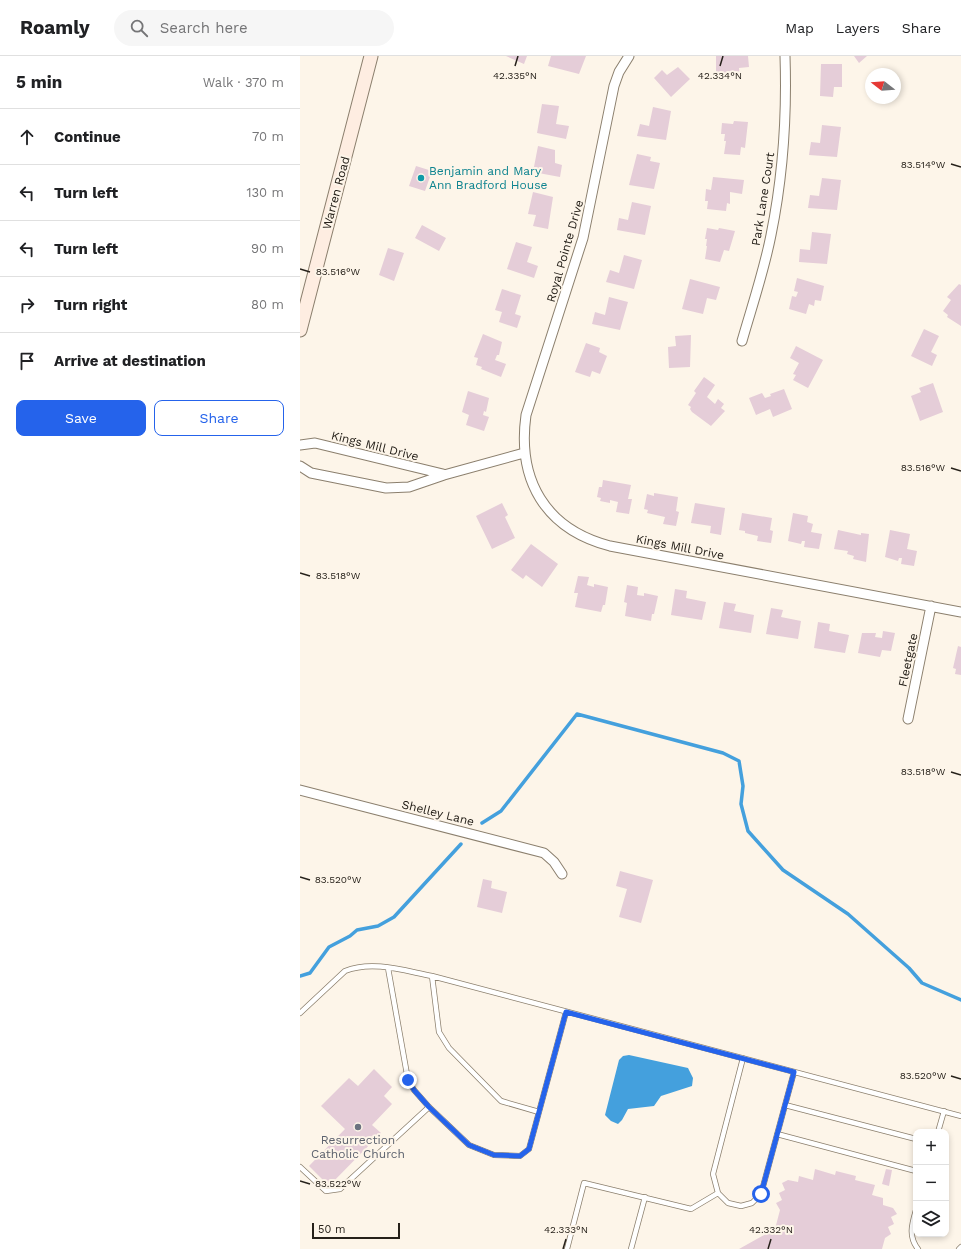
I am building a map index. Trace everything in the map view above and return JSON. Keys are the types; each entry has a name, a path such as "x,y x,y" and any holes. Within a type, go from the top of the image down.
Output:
{"street":[{"name":"Warren Road","path":"300,330 371,56"},
{"name":"Royal Pointe Drive","path":"524,453 526,415 583,238 614,86 619,72 629,56"},
{"name":"Park Lane Court","path":"742,341 764,264 778,197 785,129 784,56"},
{"name":"Kings Mill Drive","path":"300,444 316,443 444,475"},
{"name":"Kings Mill Drive","path":"300,466 311,473 386,488 409,487 444,475 524,453 531,481 545,505 566,527 592,542 961,612"},
{"name":"Fleetgate","path":"908,719 931,606"},
{"name":"Shelley Lane","path":"300,790 544,853 554,862 562,874"}],"lane":[{"path":"300,1012 345,971 360,967 388,968 432,976 961,1116"},
{"path":"388,968 408,1080 414,1090 429,1107 469,1145 494,1155 520,1156 529,1149 566,1012"},
{"path":"432,976 439,1032 449,1048 501,1102 539,1112"},
{"path":"743,1058 713,1174 718,1193 728,1203 742,1206 752,1203 761,1194 794,1072"},
{"path":"785,1105 913,1138"},
{"path":"300,1167 326,1191 340,1188 429,1107"},
{"path":"939,1129 944,1111"},
{"path":"777,1134 913,1170"},
{"path":"567,1249 584,1183 691,1209 718,1193"},
{"path":"631,1249 645,1197"},
{"path":"913,1221 912,1238 918,1249"}],"water":[{"path":"629,1055 688,1068 693,1078 692,1086 661,1096 654,1106 628,1109 618,1124 611,1121 605,1115 619,1060 623,1056"}],"building":[{"path":"506,56 527,56 524,64"},
{"path":"551,56 586,56 579,74 548,66"},
{"path":"716,56 748,56 749,67 739,68 740,77 716,78"},
{"path":"854,56 867,56 859,63"},
{"path":"821,64 842,64 842,87 834,87 833,97 820,96"},
{"path":"678,67 690,79 671,97 654,78 662,70 667,75"},
{"path":"542,104 559,106 556,124 569,126 566,139 537,133"},
{"path":"653,107 671,111 666,140 637,136 640,124 649,126"},
{"path":"734,121 748,122 745,148 741,147 740,155 724,154 726,141 724,141 725,134 721,134 722,123 733,124"},
{"path":"822,125 841,127 837,157 809,155 811,142 820,143"},
{"path":"538,146 555,150 555,163 562,165 560,177 533,172"},
{"path":"637,154 651,157 650,161 660,163 654,189 629,185"},
{"name":"Benjamin and Mary Ann Bradford House","path":"416,166 432,171 425,191 409,186"},
{"path":"713,177 744,180 742,194 730,192 730,204 727,203 726,211 707,209 708,201 705,201 706,189 711,190"},
{"path":"822,178 841,180 837,210 808,208 810,195 819,196"},
{"path":"533,192 553,197 548,229 533,226 536,215 528,214"},
{"path":"632,202 651,206 645,235 617,230 619,218 628,220"},
{"path":"422,225 446,238 439,251 415,238"},
{"path":"707,228 718,230 719,228 735,231 729,251 724,250 720,262 705,259 707,239 705,239"},
{"path":"812,232 831,234 827,264 799,262 800,249 810,250"},
{"path":"516,242 532,247 527,262 538,266 534,278 507,269"},
{"path":"388,248 404,253 394,281 379,275"},
{"path":"624,255 642,260 634,289 606,282 610,270 619,273"},
{"path":"797,278 824,286 821,301 815,300 814,306 809,304 806,314 789,309 792,296 796,297 798,292 794,291"},
{"path":"690,279 720,287 716,300 707,298 703,314 682,309"},
{"path":"959,284 961,285 961,326 947,317 948,315 943,311 951,300 947,297"},
{"path":"502,289 521,295 515,314 521,316 517,328 499,322 502,312 495,310"},
{"path":"609,297 628,302 620,330 592,324 595,312 605,315"},
{"path":"924,329 939,336 931,352 937,355 932,366 911,356"},
{"path":"483,334 502,342 499,355 497,355 495,360 506,364 501,377 481,369 482,367 476,365 478,358 474,357"},
{"path":"691,335 690,367 669,368 668,347 676,346 675,336"},
{"path":"586,343 600,348 599,352 607,356 600,374 592,371 590,377 575,372"},
{"path":"796,346 823,360 808,388 793,380 796,375 793,374 799,363 790,358"},
{"path":"704,377 715,385 707,397 715,404 718,399 724,404 721,408 725,411 711,426 692,412 690,409 691,407 688,405 696,393 694,391"},
{"path":"933,383 943,412 920,421 911,396 921,392 919,388"},
{"path":"784,389 792,409 773,417 770,409 756,415 749,398 762,393 765,398 771,396 770,394"},
{"path":"468,391 489,398 486,412 484,411 483,415 489,417 484,431 466,425 469,415 462,412"},
{"path":"603,480 631,485 628,499 632,499 629,514 616,512 618,502 610,500 610,503 600,501 601,498 597,497 599,487 602,487"},
{"path":"654,493 678,497 676,511 679,512 676,526 663,524 665,517 647,513 648,510 644,509 647,494 654,496"},
{"path":"502,503 508,515 505,517 515,538 492,549 476,516"},
{"path":"695,503 725,508 721,535 710,533 711,526 691,523"},
{"path":"742,513 772,518 770,530 773,531 771,543 757,541 758,536 739,530"},
{"path":"793,513 808,516 807,522 813,524 811,532 822,534 819,549 804,547 805,541 802,541 801,544 788,541"},
{"path":"838,530 861,535 861,533 869,534 866,562 853,559 854,556 847,554 848,551 834,549"},
{"path":"890,530 910,534 907,549 917,551 914,566 901,564 902,558 899,558 898,561 885,557"},
{"path":"531,544 558,564 542,587 526,575 523,579 511,570"},
{"path":"578,576 589,577 587,585 594,587 594,584 608,587 605,605 603,605 601,612 575,607 578,593 574,593"},
{"path":"627,585 638,587 637,595 644,596 644,593 658,596 651,621 625,616 627,603 624,602"},
{"path":"675,589 687,591 686,598 706,602 702,620 671,615"},
{"path":"724,602 736,604 734,611 754,615 751,633 719,628"},
{"path":"771,608 783,610 781,617 801,621 798,639 766,634"},
{"path":"818,622 830,624 829,631 849,635 845,653 814,648"},
{"path":"883,631 895,633 891,651 882,650 880,657 858,653 862,633 876,633 875,637 882,638"},
{"path":"958,646 961,647 961,675 955,674 956,669 953,668"},
{"path":"620,871 653,880 641,923 619,917 627,889 616,886"},
{"path":"483,879 492,881 491,888 507,892 502,913 477,907"},
{"name":"Resurrection Catholic Church","path":"374,1069 392,1087 384,1096 392,1104 372,1125 381,1133 329,1186 309,1166 345,1129 321,1106 349,1078 358,1086"},
{"path":"815,1169 835,1175 836,1171 856,1176 855,1180 875,1185 872,1195 883,1198 883,1205 893,1208 897,1214 891,1217 894,1224 888,1227 891,1234 885,1238 882,1249 739,1249 775,1229 780,1210 776,1203 782,1200 779,1193 785,1190 782,1183 788,1180 798,1182 799,1176 813,1180"},
{"path":"886,1169 892,1170 889,1186 882,1184"}],"waterway":[{"path":"482,823 501,811 577,714 723,753 739,761 743,786 741,804 748,831 783,870 848,914 909,968 922,983 961,1000"},
{"path":"300,976 310,973 329,947 350,936 357,930 378,926 394,917 461,844"}],"place":[{"name":"Benjamin and Mary Ann Bradford House","path":"421,178"},
{"name":"Resurrection Catholic Church","path":"358,1127"}],"route":[{"path":"408,1080 414,1090 429,1107 469,1145 494,1155 520,1156 529,1149 566,1012 794,1072 761,1194"}]}
